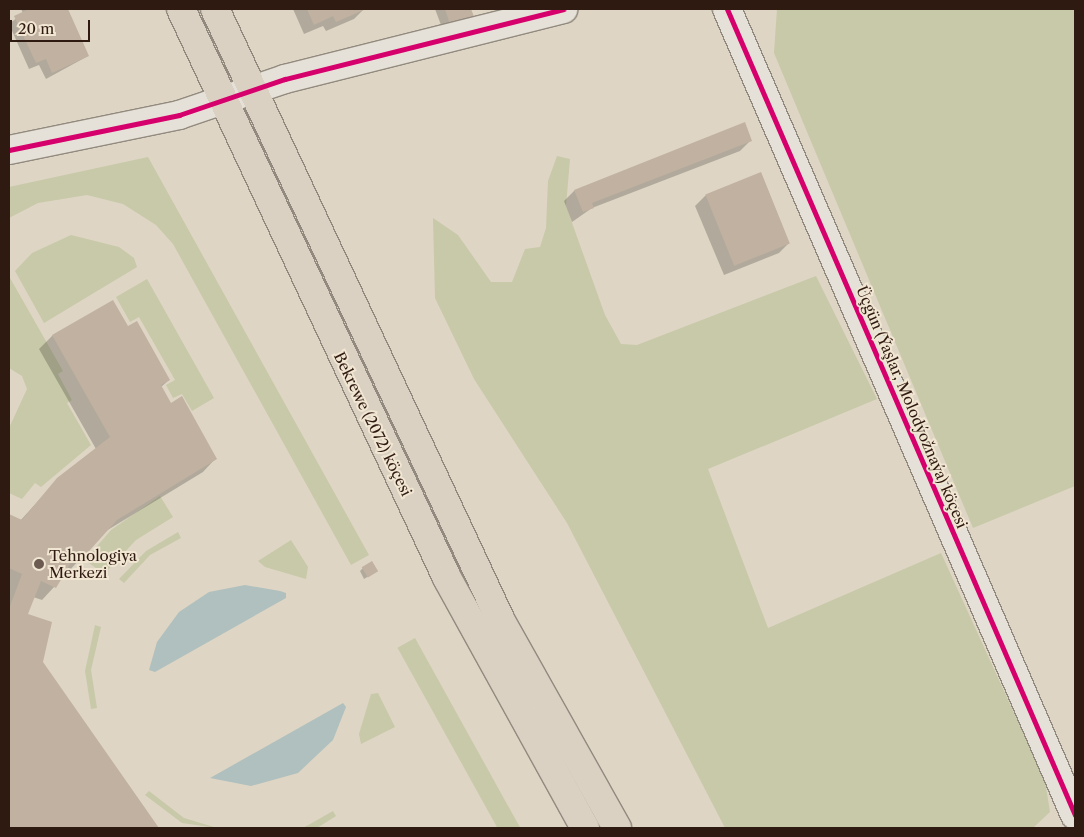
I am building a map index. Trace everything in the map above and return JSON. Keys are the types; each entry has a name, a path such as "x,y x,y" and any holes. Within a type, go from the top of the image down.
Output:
{"main road":[{"name":"Bekrewe (2072) köçesi","path":"182,9 223,101 447,578 585,828"},
{"name":"Bekrewe (2072) köçesi","path":"214,9 501,621 617,828"}],"street":[{"path":"9,150 179,115 251,91 563,9"},
{"name":"Üçgün (Ýaşlar, Molodýožnaýa) köçesi","path":"727,9 1075,815"}],"green space":[{"path":"777,9 1075,9 1075,486 973,528 774,53"},
{"path":"557,156 570,159 566,206 605,315 621,344 637,345 816,276 877,399 708,469 768,628 941,553 1045,781 1050,812 1034,827 725,828 567,523 474,379 435,298 433,218 458,235 491,282 512,282 525,249 540,247 546,228 548,181"},
{"path":"148,157 369,555 351,565 173,244 156,225 123,204 87,195 38,203 9,218 9,187"},
{"path":"71,235 119,247 134,258 137,267 44,323 15,271 32,253"},
{"path":"10,278 63,371 58,374 72,400 67,403 91,445 41,487 35,483 22,499 9,493 9,428 27,389 22,376 9,368"},
{"path":"147,279 214,398 192,411 182,394 173,398 166,385 175,380 139,317 130,322 116,297"},
{"path":"160,496 173,517 136,540 104,574 85,560 111,530"},
{"path":"178,532 181,538 150,555 124,583 119,579 146,551"},
{"path":"291,540 308,567 306,579 265,567 258,561"},
{"path":"95,625 101,627 91,670 97,708 91,709 85,671"},
{"path":"415,638 520,828 497,828 398,648"},
{"path":"378,693 395,727 361,744 359,734 371,694"},
{"path":"149,791 184,818 217,828 182,823 145,795"},
{"path":"333,811 336,816 317,828 303,828"}],"shaded area":[{"path":"245,585 280,591 286,593 286,598 155,672 149,670 157,642 179,612 209,592"},
{"path":"343,703 346,707 333,740 298,773 251,786 210,778"}],"building":[{"path":"29,9 68,9 89,56 52,73 46,59 36,63 14,16"},
{"path":"307,9 366,9 336,22 333,16 314,25"},
{"path":"445,9 471,9 475,19 451,27"},
{"path":"745,122 752,141 592,203 594,208 583,212 574,190"},
{"path":"761,172 790,243 734,266 705,194"},
{"name":"Tehnologiya Merkezi","path":"113,300 128,326 137,321 170,380 161,385 171,403 182,396 217,459 117,520 81,560 75,556 56,588 41,581 28,614 52,622 43,662 159,828 9,828 9,609 22,574 9,568 9,514 22,520 57,478 110,437 52,335"},
{"path":"372,561 378,571 368,577 362,567"}],"cycle path":[{"path":"9,150 179,115 285,79 563,9"},
{"path":"727,9 1075,815"}],"place":[{"name":"Tehnologiya Merkezi","path":"39,564"}]}
